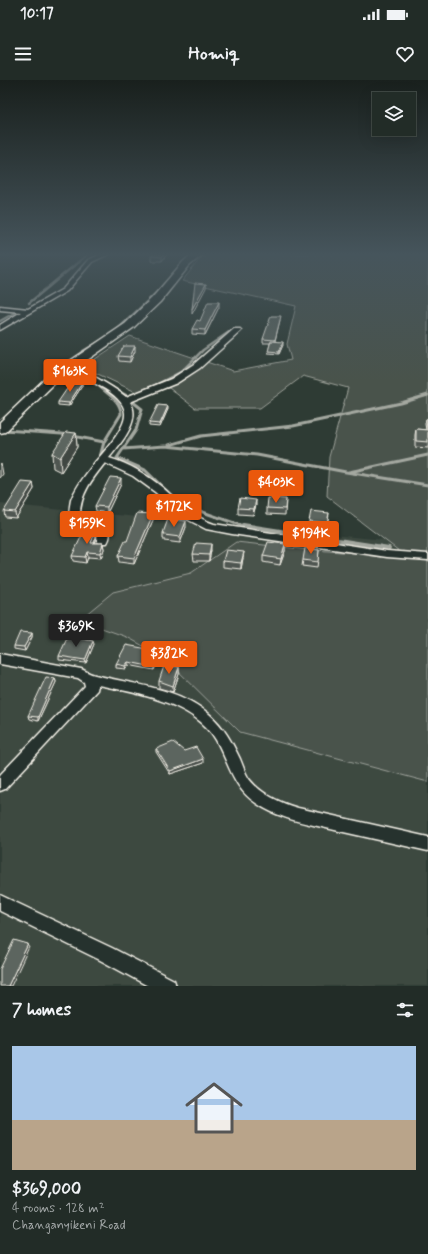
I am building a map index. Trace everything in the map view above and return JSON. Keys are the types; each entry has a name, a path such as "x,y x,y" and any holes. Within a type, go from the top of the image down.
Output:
{"street":[{"path":"0,328 53,296"},
{"path":"0,429 38,390 133,322 159,296"},
{"path":"0,308 28,310"},
{"path":"125,401 174,381 197,366 237,331"},
{"path":"66,369 96,380 125,401 129,408 130,414 127,422 103,459 86,481 76,500 74,511 75,516 79,520 103,529 105,536 103,541"},
{"path":"103,459 116,463 134,472 148,481 184,513 196,521 211,527 387,554 428,557"},
{"path":"0,659 81,674 90,679 155,694 178,703 197,713 216,729 227,748 243,783 258,798 278,809 298,815 428,844"},
{"path":"0,785 92,687 90,679"},
{"path":"0,903 106,954 167,986"}],"shaded area":[{"path":"252,296 428,296 428,557 399,551 327,496 329,457 348,388 303,376 260,408 195,408 169,388 138,393 83,367 130,336 233,371 291,360 287,344 296,306"},
{"path":"0,504 428,544 428,986 0,986"},
{"path":"236,542 301,549 409,557 428,561 428,782 240,732 165,658 127,637 79,620 113,592 191,573"}],"building":[{"path":"193,296 199,296 192,309"},
{"path":"208,302 219,302 205,330 192,329 197,320 200,321"},
{"path":"271,316 281,316 275,340 263,339"},
{"path":"271,341 283,342 279,352 268,351"},
{"path":"124,346 135,346 130,357 118,356"},
{"path":"71,383 82,383 69,403 58,402"},
{"path":"158,405 168,406 160,424 149,423"},
{"path":"426,419 428,419 428,430 427,429"},
{"path":"416,429 428,430 428,442 416,441"},
{"path":"66,432 76,433 60,458 52,453"},
{"path":"110,477 121,478 107,507 95,506"},
{"path":"22,482 33,483 15,512 4,511"},
{"path":"240,498 256,500 254,509 238,508"},
{"path":"268,498 286,499 285,509 267,508"},
{"path":"311,511 329,513 327,523 309,521"},
{"path":"137,513 153,514 134,558 118,556 125,541 127,541"},
{"path":"168,519 186,521 180,537 164,535 165,533 163,533"},
{"path":"84,531 95,532 91,543 103,543 100,553 87,552 85,557 72,556"},
{"path":"268,542 285,544 281,559 263,556"},
{"path":"196,543 211,544 209,555 193,554"},
{"path":"305,548 319,550 318,562 303,560"},
{"path":"226,550 244,552 241,563 223,561"},
{"path":"20,632 32,633 24,647 14,646"},
{"path":"68,636 93,641 85,660 59,656"},
{"path":"126,645 148,649 149,646 162,649 154,667 128,662 125,666 116,664"},
{"path":"164,666 179,667 173,686 159,681"},
{"path":"46,677 55,678 38,717 28,716"},
{"path":"173,742 184,751 196,747 203,759 170,771 156,749"},
{"path":"14,940 28,944 8,986 0,986 0,969"}],"waterway":[{"path":"29,303 37,296"},
{"path":"118,329 152,296"},
{"path":"0,321 16,312"},
{"path":"181,372 203,350 229,332"},
{"path":"83,351 105,338"},
{"path":"65,373 66,372 91,381"},
{"path":"154,386 181,372"},
{"path":"102,382 129,397 132,395"},
{"path":"98,385 116,401 119,405 121,414 104,442"},
{"path":"169,445 201,436 293,426 401,403 428,395"},
{"path":"123,449 136,430 142,409 133,402"},
{"path":"4,430 62,434 104,442"},
{"path":"100,457 104,442"},
{"path":"123,449 165,446 257,455 346,472 428,485"},
{"path":"123,449 117,458 145,470 180,504 240,525 249,526"},
{"path":"349,472 428,455"},
{"path":"243,525 389,548"}]}
